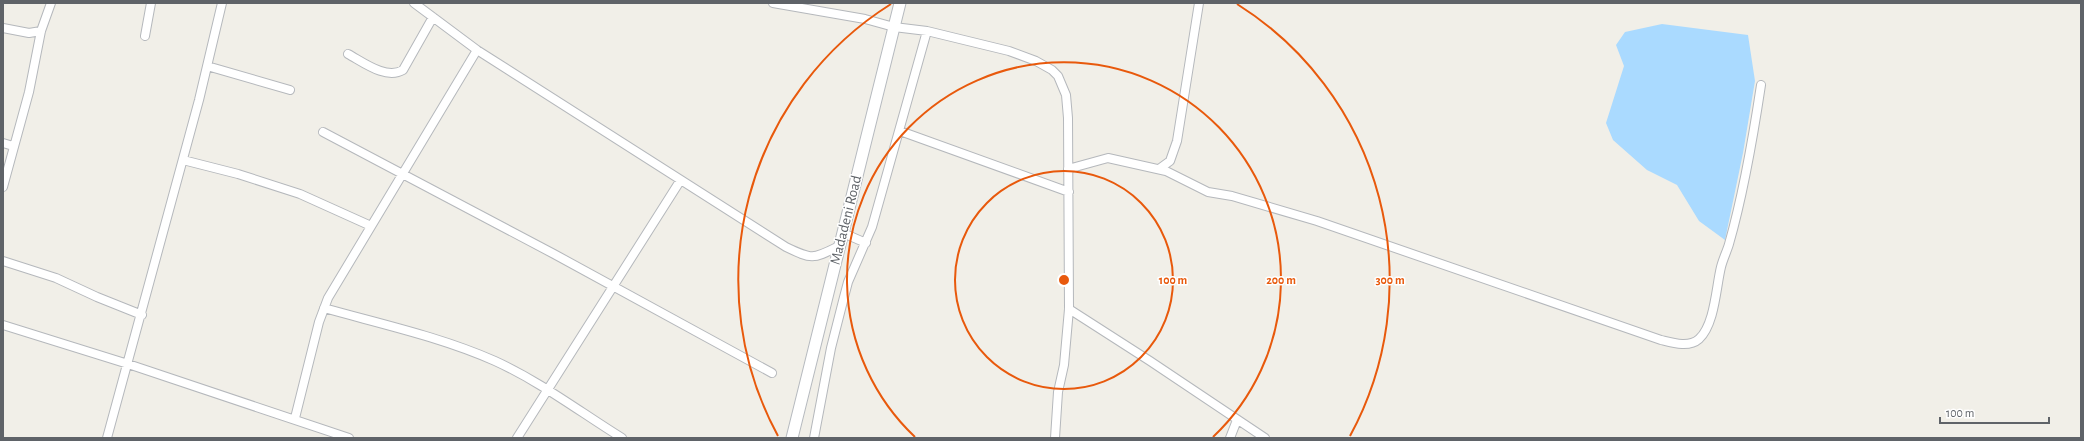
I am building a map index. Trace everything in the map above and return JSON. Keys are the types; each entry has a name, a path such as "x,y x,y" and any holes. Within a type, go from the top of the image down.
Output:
{"street":[{"path":"3,187 29,92 41,31 50,3"},
{"path":"145,36 151,3"},
{"path":"107,438 142,315 183,160 222,3"},
{"path":"414,3 477,50 680,181 804,256 815,257 839,246"},
{"path":"773,3 865,19 894,27 927,31 1009,52 1036,61 1052,70 1062,84 1066,95 1069,192 1069,309 1064,365 1058,392 1055,438"},
{"name":"Madadeni Road","path":"792,438 900,3"},
{"path":"1159,169 1170,160 1178,135 1198,3"},
{"path":"348,54 386,73 398,73 403,70 433,17"},
{"path":"3,28 29,33 41,31"},
{"path":"814,438 831,348 848,282 866,242 900,131 927,31"},
{"path":"295,418 324,308 371,226 477,50"},
{"path":"207,66 290,90"},
{"path":"1068,169 1108,158 1159,169 1176,174 1208,192 1232,196 1317,222 1661,340 1679,344 1689,344 1699,339 1706,329 1712,311 1722,265 1729,245 1741,194 1761,85"},
{"path":"900,131 1069,192"},
{"path":"323,132 554,254 612,287 772,372"},
{"path":"3,143 13,146"},
{"path":"183,160 238,174 300,194 371,226"},
{"path":"517,438 680,181"},
{"path":"843,233 866,242"},
{"path":"3,262 56,278 97,297 142,315"},
{"path":"324,308 419,334 496,361 547,390 622,438"},
{"path":"1069,309 1265,438"},
{"path":"3,325 295,418 350,438"},
{"path":"1230,438 1238,420"}],"water":[{"path":"1662,24 1748,35 1755,81 1743,153 1725,240 1699,221 1677,185 1647,170 1613,140 1606,123 1624,66 1616,45 1625,32"}]}
